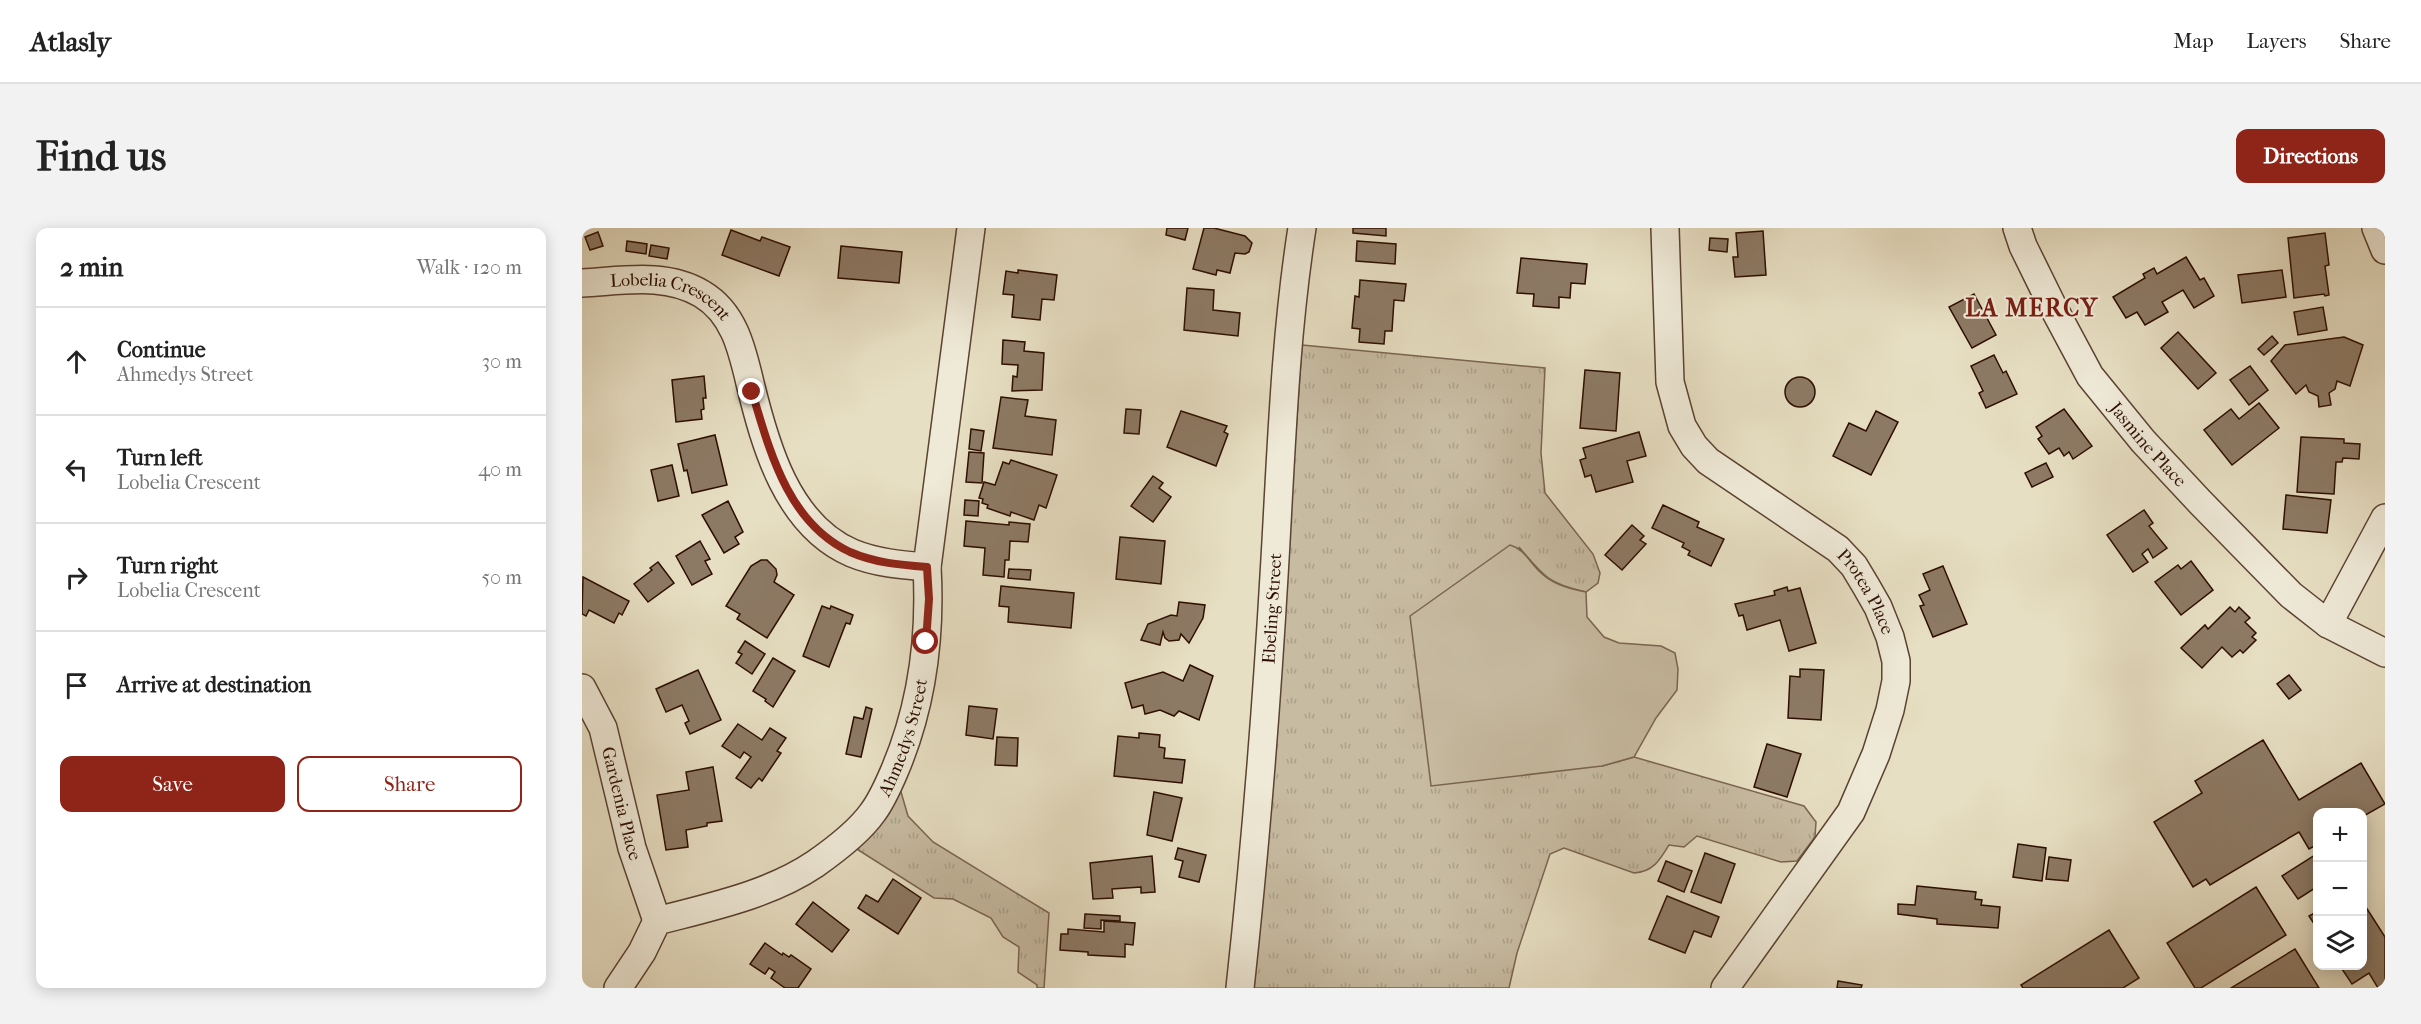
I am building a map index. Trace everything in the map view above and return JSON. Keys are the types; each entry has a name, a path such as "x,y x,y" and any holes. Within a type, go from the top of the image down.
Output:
{"street":[{"name":"Ahmedys Street","path":"657,921 734,900 782,881 814,864 847,838 872,813 887,788 906,745 922,681 929,599 927,567 971,228"},
{"name":"Ebeling Street","path":"1240,988 1253,865 1285,408 1295,279 1302,228"},
{"name":"Protea Place","path":"1665,228 1670,382 1682,426 1694,446 1708,461 1838,549 1854,566 1878,607 1890,637 1896,661 1896,681 1890,711 1876,754 1851,812 1725,988"},
{"name":"Jasmine Place","path":"2017,228 2023,246 2052,305 2091,376 2143,441 2199,502 2291,595 2328,624 2385,653"},
{"path":"2376,228 2385,250"},
{"name":"Lobelia Crescent","path":"582,283 652,279 671,281 703,294 730,320 744,355 770,453 794,501 806,518 820,533 852,553 894,564 927,567"},
{"path":"2328,624 2385,518"},
{"name":"Gardenia Place","path":"582,688 603,728 632,848 657,921"},
{"path":"618,988 642,952 657,921"}],"green space":[{"path":"1302,345 1545,368 1541,453 1545,493 1593,554 1600,573 1598,583 1586,592 1563,586 1541,572 1519,547 1602,766 1634,757 1804,806 1816,822 1815,837 1797,861 1781,862 1697,836 1684,847 1669,845 1651,868 1634,873 1564,848 1550,854 1517,953 1509,988 1254,988 1265,877"},
{"path":"1510,545 1522,552 1548,579 1586,592 1587,617 1604,637 1619,643 1661,646 1675,653 1678,669 1677,690 1656,718 1634,757 1602,766 1431,786 1410,616"},
{"path":"899,785 908,816 933,842 1049,913 1044,988 1037,988 1037,985 1018,972 1019,947 1003,937 991,918 953,899 934,898 852,846"}],"building":[{"path":"1167,228 1188,228 1185,240 1166,235"},
{"path":"1204,228 1214,228 1245,236 1252,243 1249,252 1235,253 1230,273 1217,270 1216,275 1193,269"},
{"path":"1353,228 1386,228 1386,236 1353,233"},
{"path":"731,230 760,241 762,237 790,247 779,276 722,255"},
{"path":"1763,231 1766,275 1735,277 1733,257 1738,257 1736,233"},
{"path":"598,232 603,246 590,250 585,237"},
{"path":"2325,233 2329,265 2325,266 2329,295 2294,298 2288,238"},
{"path":"1710,238 1728,239 1727,252 1709,250"},
{"path":"627,241 647,244 646,254 626,251"},
{"path":"1357,241 1396,244 1395,264 1356,261"},
{"path":"651,245 669,248 667,259 649,256"},
{"path":"841,246 902,252 899,283 838,278"},
{"path":"2186,257 2200,280 2204,278 2214,296 2194,308 2183,290 2162,302 2168,312 2145,325 2137,312 2126,318 2113,297 2145,278 2143,274 2154,268 2157,274"},
{"path":"1521,258 1587,264 1585,284 1571,283 1570,298 1559,297 1559,308 1533,306 1534,294 1517,293"},
{"path":"1018,270 1057,275 1054,300 1042,299 1040,320 1012,317 1014,295 1003,294 1006,271 1018,273"},
{"path":"2282,270 2286,297 2242,303 2238,275"},
{"path":"1360,280 1406,284 1404,301 1394,300 1392,331 1385,331 1384,344 1359,342 1360,329 1352,328 1355,296 1359,297"},
{"path":"1187,288 1214,290 1213,310 1240,313 1238,336 1184,330"},
{"path":"1974,294 1996,335 1972,348 1949,307"},
{"path":"2323,307 2327,330 2298,335 2294,312"},
{"path":"2178,332 2216,373 2198,389 2161,348"},
{"path":"2272,336 2278,343 2264,355 2258,349"},
{"path":"2344,337 2363,345 2350,386 2337,381 2335,389 2329,393 2331,405 2319,407 2318,396 2309,392 2306,385 2296,394 2271,361 2285,345"},
{"path":"1003,340 1025,342 1024,351 1044,353 1042,390 1012,391 1013,376 1017,377 1018,365 1002,364"},
{"path":"1994,355 2003,373 2006,371 2017,394 1986,408 1979,393 1983,391 1971,366"},
{"path":"2250,366 2268,390 2249,405 2230,380"},
{"path":"1585,370 1620,373 1616,431 1580,428"},
{"path":"704,376 706,398 703,398 702,419 676,422 672,380"},
{"path":"1800,377 1811,381 1815,392 1811,403 1800,407 1789,403 1785,392 1789,381"},
{"path":"1001,397 1028,400 1025,416 1056,420 1052,455 993,448"},
{"path":"2259,403 2279,428 2232,465 2204,430 2231,409 2239,419"},
{"path":"1126,409 1141,410 1139,434 1124,433"},
{"path":"2064,409 2092,446 2073,459 2069,452 2064,456 2059,448 2049,454 2038,439 2042,436 2036,427"},
{"path":"1181,411 1227,426 1224,432 1228,434 1216,466 1167,447"},
{"path":"1876,411 1898,422 1871,475 1833,456 1849,423 1866,431"},
{"path":"971,429 984,431 981,451 969,449"},
{"path":"1639,432 1646,456 1627,461 1633,482 1596,492 1591,475 1585,477 1580,460 1586,458 1583,448"},
{"path":"715,435 727,485 692,493 678,444"},
{"path":"2301,437 2344,439 2344,443 2360,444 2359,459 2343,458 2342,462 2336,462 2334,494 2297,492"},
{"path":"969,452 984,453 982,483 966,482"},
{"path":"1011,460 1057,475 1046,508 1039,505 1034,520 1011,512 1010,516 987,508 988,505 982,503 983,499 979,498 984,482 995,485 1003,462 1009,464"},
{"path":"2046,463 2053,477 2032,487 2025,473"},
{"path":"672,465 679,496 658,501 651,470"},
{"path":"1153,476 1163,483 1159,488 1171,497 1153,522 1131,506"},
{"path":"2286,495 2331,500 2327,533 2283,529"},
{"path":"965,500 979,501 978,516 964,515"},
{"path":"728,501 743,532 735,537 739,544 724,553 702,515"},
{"path":"1663,505 1699,522 1697,527 1724,539 1711,566 1688,555 1690,551 1682,547 1684,543 1652,528"},
{"path":"2144,510 2153,523 2149,526 2167,548 2153,558 2148,549 2142,554 2148,562 2133,572 2107,535"},
{"path":"966,521 1009,525 1009,522 1030,524 1028,542 1010,541 1009,560 1005,560 1004,577 983,575 985,548 964,546"},
{"path":"1632,525 1644,536 1640,540 1646,544 1622,570 1605,555"},
{"path":"1120,537 1165,541 1161,584 1116,579"},
{"path":"700,541 710,559 705,561 712,574 692,585 676,556"},
{"path":"761,560 767,560 776,569 777,575 774,582 794,595 767,638 737,619 740,614 726,606 751,566"},
{"path":"2191,561 2213,590 2181,615 2155,582 2178,565 2181,569"},
{"path":"658,562 674,583 648,602 634,584 652,570 650,568"},
{"path":"1943,566 1967,624 1933,637 1920,606 1924,605 1919,595 1930,590 1923,574"},
{"path":"1009,569 1031,570 1030,580 1008,578"},
{"path":"583,577 629,601 622,615 619,613 614,623 589,610 586,616 582,614"},
{"path":"1001,586 1074,593 1071,628 1008,622 1009,607 999,606"},
{"path":"1787,587 1788,591 1800,588 1816,643 1789,651 1780,620 1747,630 1743,615 1739,616 1735,604 1775,595 1774,591"},
{"path":"1179,602 1205,605 1203,618 1189,643 1181,634 1179,640 1169,641 1163,632 1160,645 1141,640 1148,624 1171,615 1177,616"},
{"path":"822,606 830,609 831,606 853,615 850,624 846,623 829,667 803,656"},
{"path":"2230,607 2235,612 2239,607 2250,618 2245,622 2256,633 2252,637 2256,640 2243,653 2240,650 2232,657 2222,647 2202,668 2181,648 2205,625 2208,629"},
{"path":"745,641 765,654 752,674 736,663 742,654 738,652"},
{"path":"773,658 795,671 773,707 765,701 766,699 753,691"},
{"path":"1190,665 1213,676 1199,720 1179,711 1174,716 1160,710 1145,714 1143,705 1132,708 1125,683 1163,672 1183,681"},
{"path":"1800,669 1824,670 1821,720 1788,718 1790,676 1800,677"},
{"path":"698,670 721,720 690,734 685,723 689,721 682,705 666,712 656,689"},
{"path":"2289,675 2301,690 2289,699 2277,684"},
{"path":"969,706 997,709 993,739 966,735"},
{"path":"866,707 872,709 861,757 846,754 854,717 863,719"},
{"path":"738,724 762,740 770,728 786,738 777,751 781,753 762,781 759,778 751,788 736,778 751,757 744,752 740,758 722,746"},
{"path":"1139,733 1160,735 1159,747 1165,748 1164,758 1185,760 1182,783 1114,776 1118,736 1139,738"},
{"path":"997,737 1018,738 1017,766 995,765"},
{"path":"2263,740 2299,800 2361,763 2385,804 2367,814 2367,808 2313,808 2313,847 2309,849 2299,832 2210,885 2206,879 2193,887 2154,822 2202,793 2195,781"},
{"path":"1767,744 1801,754 1787,797 1754,787"},
{"path":"713,767 722,821 686,830 688,847 666,850 657,795 689,790 686,772"},
{"path":"1154,792 1182,798 1172,841 1147,835"},
{"path":"2018,844 2046,848 2042,881 2013,877"},
{"path":"1178,848 1206,855 1199,882 1179,877 1183,861 1175,859"},
{"path":"1705,853 1735,864 1721,903 1691,892"},
{"path":"1152,856 1155,892 1141,893 1141,887 1112,889 1113,898 1093,899 1090,863"},
{"path":"2313,856 2313,889 2298,899 2282,876"},
{"path":"2049,857 2071,860 2068,881 2046,879"},
{"path":"1666,861 1692,871 1684,892 1658,881"},
{"path":"893,879 921,898 898,934 858,908 866,895 878,902"},
{"path":"1917,886 1976,892 1975,899 1982,900 1981,905 2000,907 1998,928 1937,924 1937,919 1898,914 1898,904 1915,905"},
{"path":"2256,887 2286,935 2201,988 2195,988 2167,943"},
{"path":"1667,896 1719,917 1711,937 1694,931 1685,953 1649,939"},
{"path":"813,902 849,930 832,952 796,924"},
{"path":"2367,909 2385,937 2385,988 2378,988 2369,973 2352,984 2343,970 2367,970"},
{"path":"1085,914 1120,916 1120,921 1101,920 1101,929 1084,928"},
{"path":"1104,921 1135,923 1133,945 1125,944 1125,957 1088,955 1088,952 1060,950 1061,934 1068,934 1068,929 1104,932"},
{"path":"2109,930 2139,978 2123,988 2023,988 2021,985"},
{"path":"765,943 782,955 783,953 789,957 791,955 811,969 798,988 785,988 771,978 775,972 769,968 765,974 750,964"},
{"path":"2295,949 2319,988 2231,988"},
{"path":"1838,981 1862,985 1861,988 1837,988"}],"district":[{"name":"LA MERCY","path":"2032,308"}],"route":[{"path":"752,392 770,453 794,501 820,533 852,553 873,560 927,567 929,599 926,642"}]}
